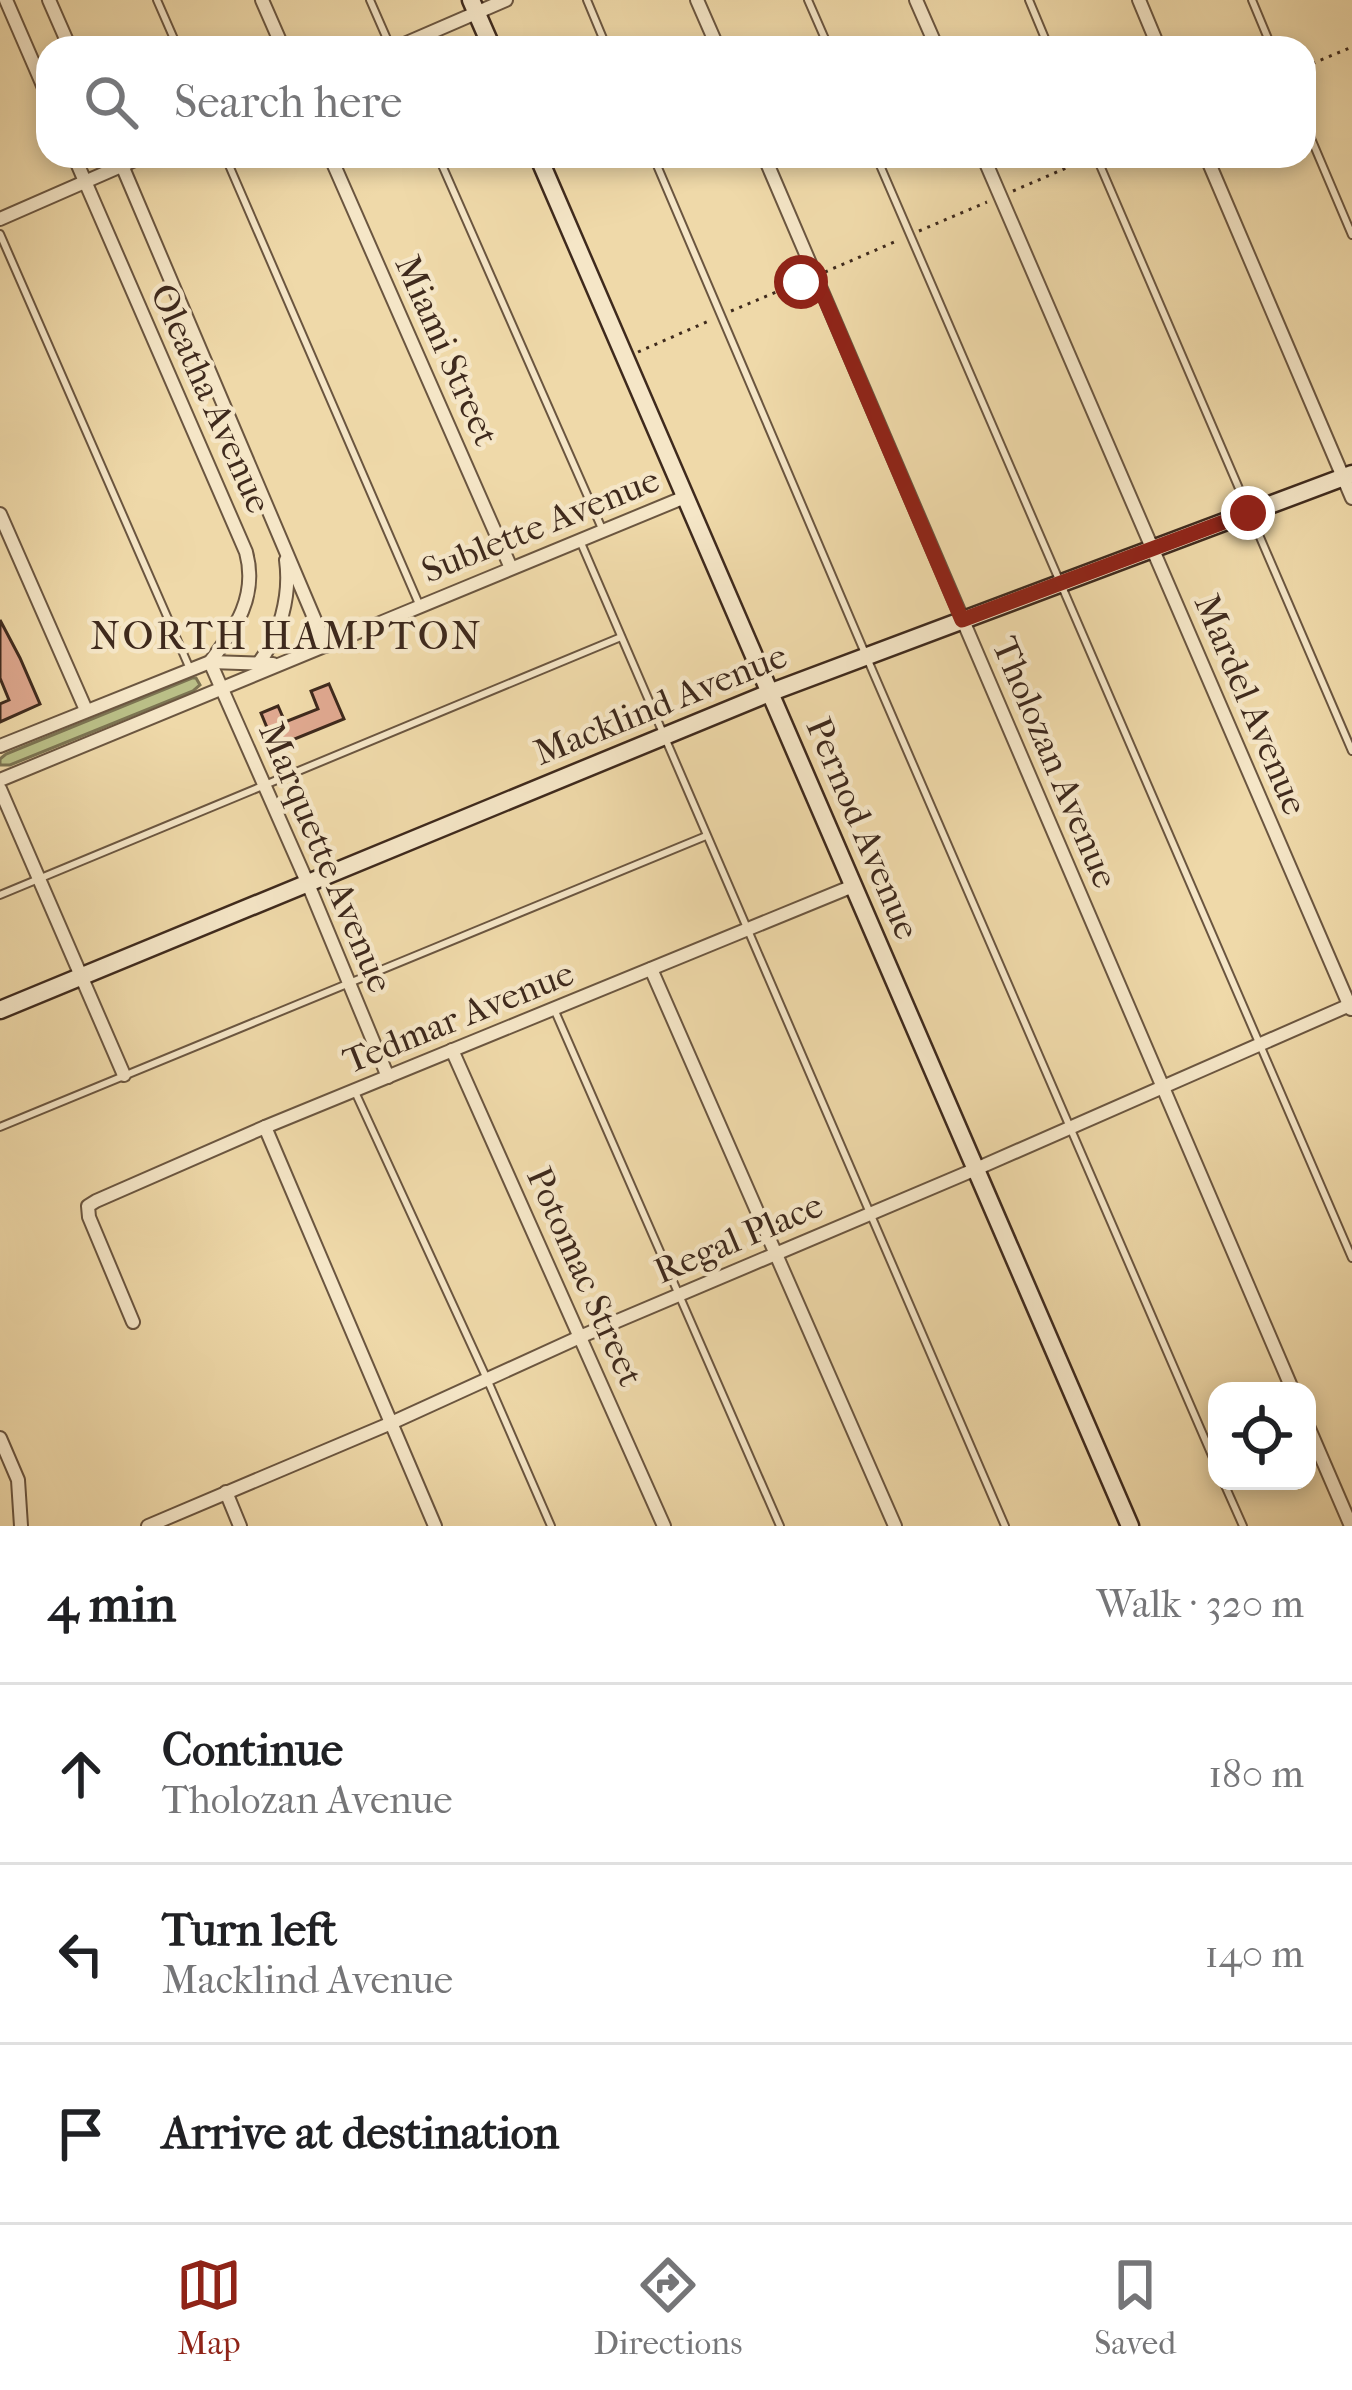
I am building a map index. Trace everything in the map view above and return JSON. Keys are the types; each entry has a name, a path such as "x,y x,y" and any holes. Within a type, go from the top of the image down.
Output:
{"street":[{"path":"6,0 36,69"},
{"path":"49,0 65,36"},
{"path":"262,0 278,36"},
{"path":"416,36 474,6 506,0"},
{"path":"697,0 713,36"},
{"path":"916,0 932,36"},
{"path":"1139,0 1155,36"},
{"path":"474,6 487,36"},
{"name":"Oleatha Avenue","path":"79,168 251,569 246,604 230,637 210,662"},
{"path":"0,219 108,168"},
{"name":"Oleatha Avenue","path":"123,168 326,646"},
{"name":"Miami Street","path":"335,168 511,568"},
{"name":"Pernod Avenue","path":"543,168 1130,1526"},
{"name":"Tholozan Avenue","path":"769,168 1289,1382"},
{"name":"Mardel Avenue","path":"988,168 1351,1006"},
{"path":"1211,168 1348,476 1352,498"},
{"name":"Macklind Avenue","path":"0,1010 770,693 1348,476"},
{"name":"Sublette Avenue","path":"0,780 685,497"},
{"path":"0,514 86,710"},
{"name":"Oleatha Avenue","path":"239,682 257,664 278,628 288,583 281,539"},
{"name":"Sublette Avenue","path":"0,746 210,662 286,662"},
{"name":"Marquette Avenue","path":"210,662 388,1077"},
{"path":"0,789 124,1075"},
{"name":"Tedmar Avenue","path":"133,1322 88,1206 265,1127 854,886"},
{"path":"650,969 895,1526"},
{"name":"Regal Place","path":"148,1526 1351,1006"},
{"name":"Potomac Street","path":"452,1050 664,1526"},
{"path":"265,1127 435,1526"},
{"path":"0,1438 18,1480 21,1526"},
{"path":"1316,1445 1351,1526"},
{"path":"226,1492 240,1526"}],"lane":[{"path":"157,0 173,36"},
{"path":"370,0 387,36"},
{"path":"587,0 603,36"},
{"path":"808,0 824,36"},
{"path":"1029,0 1044,36"},
{"path":"1252,0 1267,36"},
{"path":"1316,150 1352,235"},
{"path":"230,168 420,606"},
{"path":"444,168 603,531"},
{"path":"658,168 1208,1446"},
{"path":"881,168 1352,1258"},
{"path":"1100,168 1352,751"},
{"path":"0,234 190,669"},
{"path":"580,541 1005,1526"},
{"path":"0,895 620,637"},
{"path":"0,1126 706,836"},
{"path":"554,1009 780,1526"},
{"path":"355,1090 551,1526"},
{"path":"1227,1490 1243,1526"}],"path":[{"path":"1316,62 1352,46"},
{"path":"625,358 1067,168"}],"green space":[{"path":"192,678 200,685 193,691 0,765 6,754"}],"building":[{"path":"0,620 40,704 0,722 0,704 9,700 0,678"},
{"path":"329,684 344,719 275,747 261,713 278,706 285,722 318,709 311,691"}],"district":[{"name":"NORTH HAMPTON","path":"287,635"}],"route":[{"path":"801,282 815,276 962,620 1248,513"}]}
